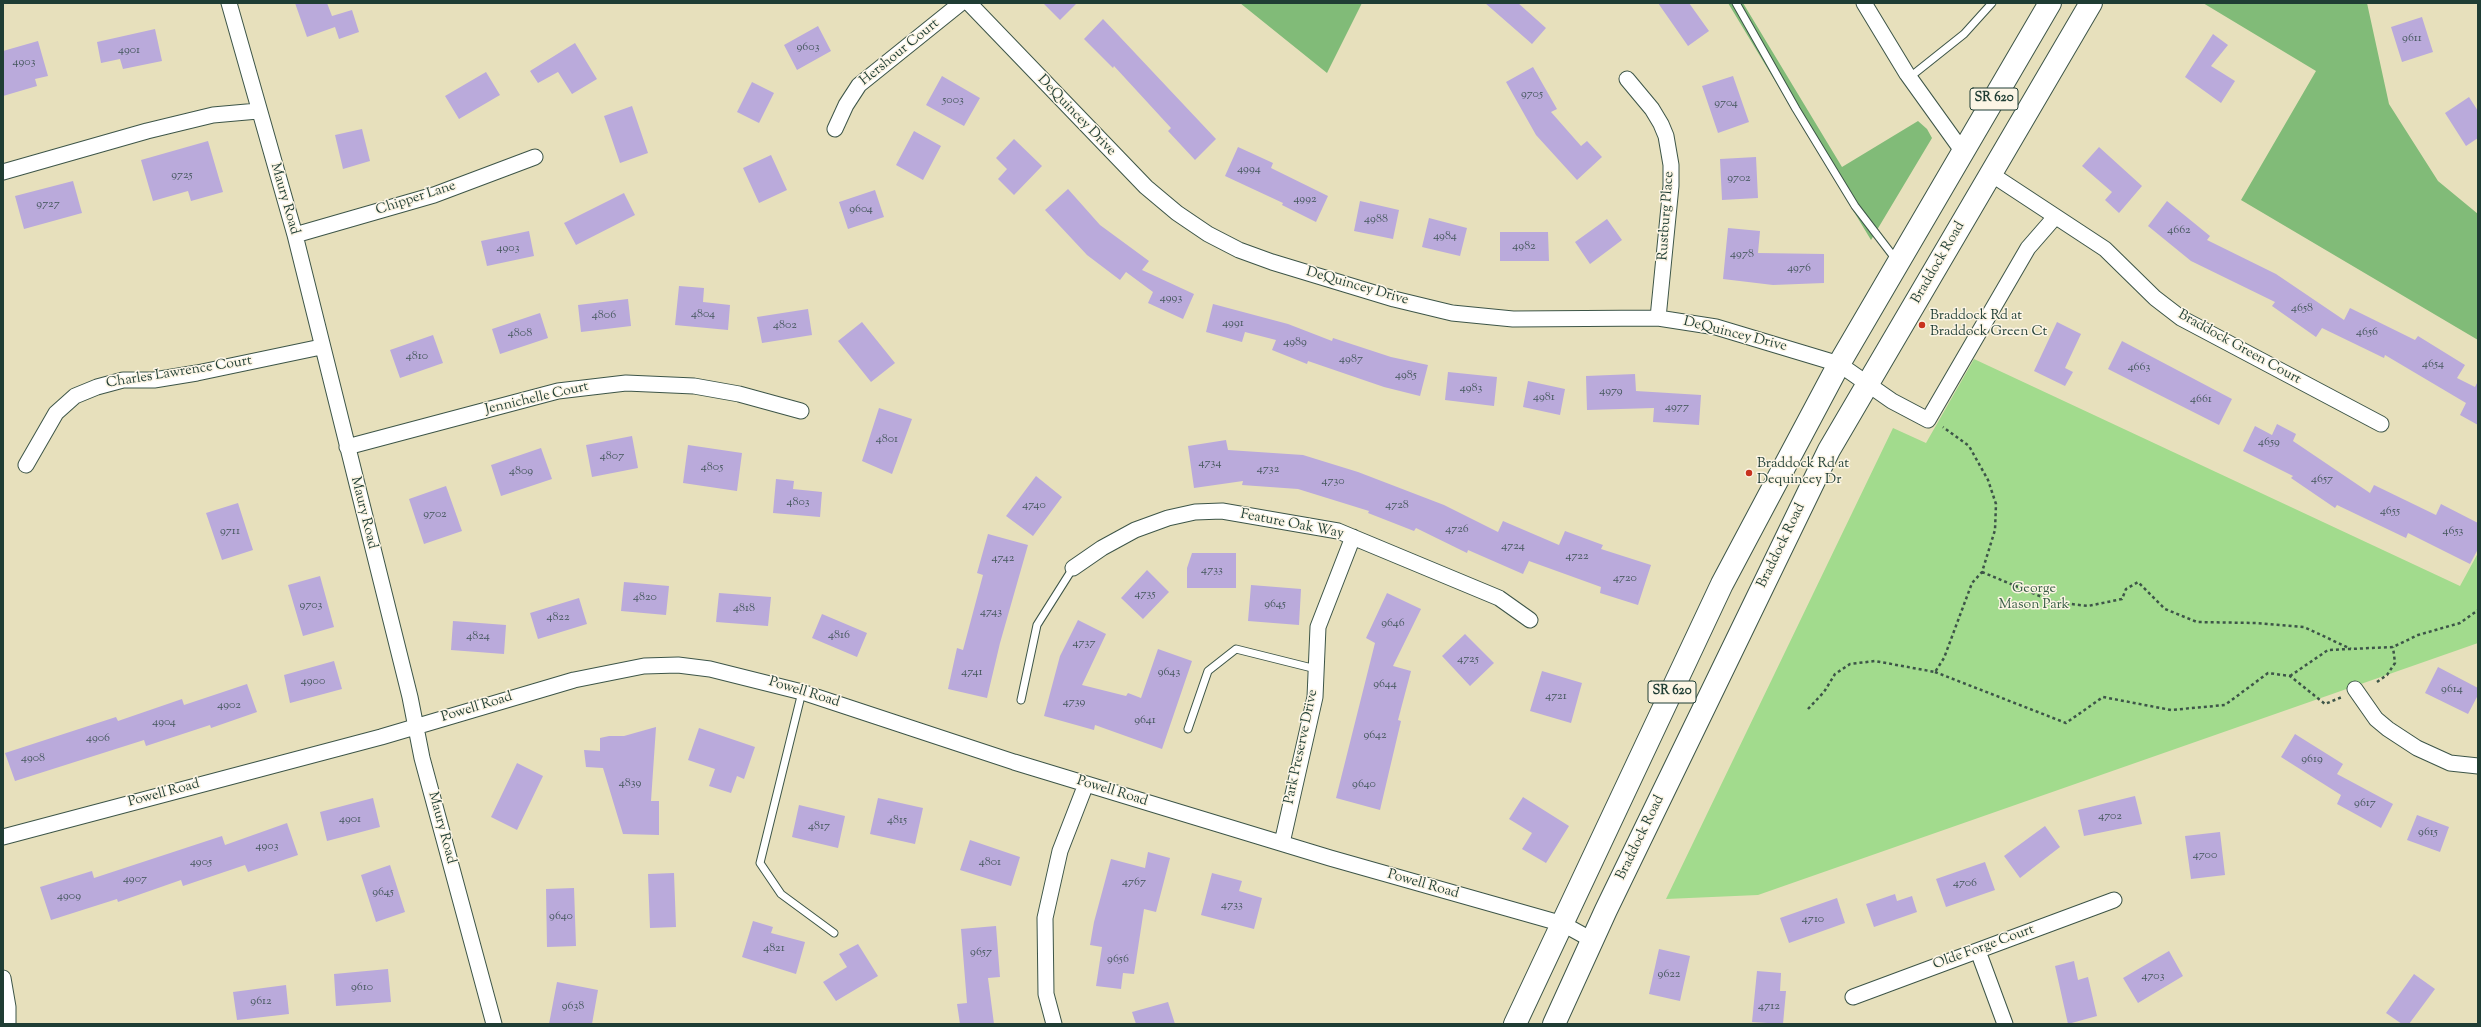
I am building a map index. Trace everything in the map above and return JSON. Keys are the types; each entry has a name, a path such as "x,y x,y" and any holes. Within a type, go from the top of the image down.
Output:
{"main road":[{"name":"SR 620","path":"1515,1024 1722,584 1839,364 2050,3"},
{"name":"Braddock Road","path":"1554,1024 1592,940 1788,533 1830,450 2091,3"}],"street":[{"name":"Maury Road","path":"229,3 258,111 295,235 321,347 415,726 494,1024"},
{"name":"Hershour Court","path":"835,129 846,104 859,85 961,3"},
{"name":"DeQuincey Drive","path":"969,3 1146,187 1177,213 1208,234 1239,250 1272,262 1394,299 1452,313 1513,319 1658,318 1690,322 1751,336 1839,364 1892,401 1928,420 1930,417"},
{"path":"1864,3 1910,76 1963,152"},
{"name":"Rustburg Place","path":"1627,79 1652,108 1661,124 1666,136 1671,165 1671,186 1658,318"},
{"path":"3,172 147,131 213,115 258,111"},
{"name":"Chipper Lane","path":"295,235 434,195 535,157"},
{"name":"Braddock Green Court","path":"1991,174 2054,217 2105,249 2155,298 2181,318 2381,424"},
{"path":"1930,417 2028,248 2054,217"},
{"name":"Charles Lawrence Court","path":"26,465 56,413 75,396 97,387 123,380 154,380 197,373 321,347"},
{"name":"Jennichelle Court","path":"347,447 558,391 618,384 659,383 694,386 739,394 801,410"},
{"name":"Feature Oak Way","path":"1072,568 1102,548 1135,530 1168,518 1195,512 1222,511 1338,531 1499,598 1530,620"},
{"name":"Park Preserve Drive","path":"1282,843 1315,697 1318,627 1353,537"},
{"name":"Powell Road","path":"3,837 415,726 574,680 644,666 678,665 710,669 802,692 917,731 1086,784 1282,843 1562,924 1592,940"},
{"path":"2355,689 2376,719 2411,744 2450,763 2478,766"},
{"path":"1054,1024 1046,994 1045,918 1060,851 1086,784"},
{"name":"Olde Forge Court","path":"1853,996 2114,900"},
{"path":"1978,951 2005,1024"},
{"path":"3,978 8,1007 8,1024"}],"lane":[{"path":"1736,3 1796,109 1847,193 1898,263"},
{"path":"1910,76 1964,34 1992,3"},
{"path":"1021,700 1037,625 1072,568"},
{"path":"1188,730 1208,671 1236,649 1316,670"},
{"path":"802,692 760,863 781,894 834,934"}],"path":[{"path":"1930,417 1969,446 1988,480 1996,504 1995,530 1982,572 1972,584 1944,658 1935,672"},
{"path":"1982,572 2054,602 2088,606 2122,599 2126,589 2138,582 2165,609 2197,622 2256,623 2304,627 2351,649"},
{"path":"2290,676 2328,650 2393,647 2418,635 2460,623 2478,610"},
{"path":"2377,682 2387,675 2395,663 2393,647"},
{"path":"1808,709 1824,692 1835,674 1850,664 1876,661 1935,672 2066,724 2103,697 2172,710 2225,705 2268,673 2290,676 2325,704 2339,699 2355,689"}],"green space":[{"path":"1240,3 1362,3 1327,73"},
{"path":"1728,3 1743,3 1842,167 1918,121 1927,129 1932,138 1871,240"},
{"path":"2203,3 2367,3 2389,104 2438,181 2478,214 2478,340 2241,200 2316,71"},
{"name":"George Mason Park","path":"1974,359 2460,586 2478,553 2478,643 1758,895 1666,899 1893,428 1926,443"}],"building":[{"path":"295,3 327,3 332,16 352,10 359,32 339,39 335,27 307,37"},
{"path":"1043,3 1077,3 1060,20"},
{"path":"1485,3 1518,3 1546,28 1532,44"},
{"path":"1658,3 1689,3 1709,31 1688,46"},
{"path":"2422,17 2433,52 2402,62 2391,27"},
{"path":"1103,19 1216,139 1195,160 1168,131 1171,128 1114,66 1113,68 1084,39"},
{"path":"818,26 831,51 797,70 784,45"},
{"path":"155,29 162,61 123,69 120,59 101,63 97,42"},
{"path":"2213,34 2228,45 2211,66 2235,81 2221,103 2185,77"},
{"path":"38,41 48,76 35,79 37,86 3,96 3,51"},
{"path":"575,43 597,79 572,94 558,72 538,83 530,71"},
{"path":"1533,67 1557,109 1551,112 1581,146 1587,141 1602,157 1577,180 1536,135 1506,82"},
{"path":"486,72 500,95 459,119 445,96"},
{"path":"942,76 980,98 964,126 926,105"},
{"path":"1733,76 1749,122 1718,133 1702,86"},
{"path":"752,82 774,93 759,123 737,112"},
{"path":"2469,97 2478,111 2478,138 2466,146 2445,113"},
{"path":"632,106 648,153 620,163 604,116"},
{"path":"362,129 370,161 343,169 335,135"},
{"path":"914,131 941,146 923,180 896,165"},
{"path":"1014,139 1042,166 1014,195 998,179 1007,169 996,158"},
{"path":"208,141 223,192 191,201 188,191 153,201 141,160"},
{"path":"1238,147 1273,163 1271,168 1328,196 1316,222 1282,205 1283,203 1225,176"},
{"path":"2099,147 2142,186 2119,213 2105,200 2112,192 2082,166"},
{"path":"771,155 787,190 759,203 743,168"},
{"path":"1756,157 1758,198 1722,200 1720,159"},
{"path":"73,181 82,213 24,229 15,196"},
{"path":"1068,189 1100,225 1149,261 1142,270 1194,294 1183,319 1148,303 1153,292 1126,272 1120,280 1087,255 1045,210"},
{"path":"875,190 884,217 848,229 839,202"},
{"path":"624,193 635,215 576,245 564,223"},
{"path":"1360,201 1399,210 1393,239 1354,231"},
{"path":"2167,201 2210,236 2207,240 2276,274 2344,320 2350,308 2415,340 2418,336 2465,365 2457,378 2475,387 2478,381 2478,425 2460,415 2466,403 2385,355 2384,358 2322,328 2316,337 2272,306 2275,302 2191,261 2148,226"},
{"path":"1429,218 1467,228 1460,256 1422,247"},
{"path":"1607,219 1622,240 1590,264 1575,242"},
{"path":"1728,228 1760,231 1758,253 1824,254 1824,283 1773,285 1723,279"},
{"path":"529,231 534,256 487,266 481,241"},
{"path":"1500,232 1548,232 1549,261 1500,261"},
{"path":"679,286 704,288 703,302 730,305 728,330 675,325"},
{"path":"628,299 631,326 581,332 578,305"},
{"path":"1213,304 1288,324 1332,341 1333,338 1391,357 1428,365 1420,396 1384,387 1308,361 1307,364 1272,350 1276,340 1245,332 1242,342 1206,332"},
{"path":"808,309 812,335 762,343 757,317"},
{"path":"540,313 548,338 500,354 492,329"},
{"path":"862,322 895,363 871,382 838,341"},
{"path":"2057,322 2081,334 2065,368 2073,372 2065,386 2034,371"},
{"path":"433,335 443,363 400,378 390,350"},
{"path":"2122,341 2232,399 2219,425 2108,369"},
{"path":"1448,372 1497,377 1494,406 1445,400"},
{"path":"1635,374 1636,391 1701,395 1699,425 1653,422 1654,408 1587,410 1586,376"},
{"path":"1528,381 1565,389 1560,415 1523,407"},
{"path":"879,408 912,419 892,474 862,461"},
{"path":"2277,424 2296,434 2293,441 2370,493 2374,485 2436,515 2441,504 2478,523 2478,549 2470,564 2408,533 2406,538 2337,505 2335,508 2291,478 2293,476 2243,451 2255,426 2272,435"},
{"path":"632,436 638,468 592,477 586,445"},
{"path":"1226,440 1228,450 1303,455 1358,472 1444,505 1498,532 1503,521 1559,545 1565,531 1603,545 1601,549 1651,565 1638,605 1600,593 1601,587 1529,561 1523,574 1468,550 1467,553 1416,528 1414,531 1368,513 1369,511 1298,489 1242,485 1243,481 1194,488 1188,446"},
{"path":"688,445 742,453 737,491 683,483"},
{"path":"541,448 552,479 501,496 491,465"},
{"path":"1036,476 1062,497 1033,536 1006,516"},
{"path":"776,479 794,481 793,489 822,492 820,517 773,513"},
{"path":"446,486 462,531 424,544 409,499"},
{"path":"238,503 253,550 222,560 206,513"},
{"path":"988,534 1028,545 1000,643 987,698 948,689 957,648 963,650 983,575 977,573"},
{"path":"1192,553 1236,553 1236,588 1187,588 1187,568"},
{"path":"1147,570 1169,592 1143,619 1121,598"},
{"path":"320,576 334,627 303,636 288,585"},
{"path":"624,582 669,586 666,615 621,611"},
{"path":"1251,585 1301,589 1299,625 1248,621"},
{"path":"719,593 771,597 768,626 716,622"},
{"path":"1387,593 1421,609 1393,666 1411,671 1398,720 1401,721 1380,810 1336,798 1375,643 1366,638"},
{"path":"579,598 587,624 538,639 530,613"},
{"path":"822,614 867,633 857,657 812,638"},
{"path":"1078,620 1106,634 1082,685 1126,696 1128,693 1141,698 1158,649 1192,661 1162,749 1095,725 1094,730 1044,716 1060,656"},
{"path":"453,621 506,625 504,654 451,650"},
{"path":"1465,634 1494,663 1470,686 1442,656"},
{"path":"334,661 342,689 290,703 284,675"},
{"path":"2438,667 2478,688 2478,695 2468,714 2425,693"},
{"path":"1542,671 1582,683 1571,723 1530,711"},
{"path":"247,684 257,712 211,728 210,725 146,746 144,740 15,781 5,753 116,717 118,721 182,699 184,705"},
{"path":"656,727 651,801 659,801 659,835 623,834 603,768 586,767 584,750 600,751 600,738 609,736 624,736"},
{"path":"699,728 755,747 744,779 737,776 731,793 709,786 715,769 688,760"},
{"path":"2295,734 2343,764 2337,774 2393,804 2381,828 2337,804 2341,795 2281,757"},
{"path":"517,763 543,776 517,830 491,817"},
{"path":"2135,796 2142,824 2084,836 2078,810"},
{"path":"1523,797 1569,826 1546,863 1522,849 1532,833 1509,819"},
{"path":"373,798 380,827 327,841 320,812"},
{"path":"878,798 923,808 915,844 870,834"},
{"path":"799,805 845,816 838,848 792,837"},
{"path":"2417,815 2449,827 2440,852 2407,840"},
{"path":"287,823 298,855 248,872 245,865 183,886 181,880 118,902 117,899 51,920 40,887 92,871 94,878 222,836 225,845"},
{"path":"2045,826 2060,847 2020,878 2004,856"},
{"path":"2220,832 2225,875 2191,879 2185,836"},
{"path":"970,840 1020,857 1011,886 960,870"},
{"path":"1148,852 1170,858 1156,912 1144,909 1134,974 1123,973 1121,989 1096,986 1102,947 1090,945 1094,922 1111,859 1145,868"},
{"path":"1985,862 1995,890 1946,907 1936,879"},
{"path":"390,865 405,912 376,922 361,875"},
{"path":"674,873 676,927 650,928 648,874"},
{"path":"1212,873 1242,881 1239,891 1262,898 1254,929 1201,915"},
{"path":"574,888 576,946 547,947 546,889"},
{"path":"1895,894 1897,901 1912,896 1917,912 1874,927 1866,904"},
{"path":"1837,898 1845,923 1789,943 1780,918"},
{"path":"753,921 773,927 771,933 805,942 796,974 742,957"},
{"path":"996,926 1000,977 988,978 994,1024 960,1024 957,1004 967,1003 961,929"},
{"path":"858,944 878,976 836,1001 823,982 847,967 839,954"},
{"path":"1659,949 1690,956 1680,1001 1649,994"},
{"path":"2169,951 2183,976 2138,1003 2123,978"},
{"path":"2074,961 2078,980 2088,977 2097,1016 2068,1024 2055,966"},
{"path":"388,969 391,1002 336,1006 334,974"},
{"path":"1757,971 1781,973 1780,991 1786,991 1783,1024 1752,1022"},
{"path":"2414,974 2435,989 2409,1024 2402,1024 2386,1013"},
{"path":"557,982 598,990 592,1024 549,1024"},
{"path":"286,985 289,1014 237,1020 233,992"},
{"path":"1168,1002 1175,1024 1136,1024 1132,1012"}],"place":[{"name":"Braddock Rd at Braddock Green Ct","path":"1922,325"},
{"name":"Braddock Rd at Dequincey Dr","path":"1749,473"}]}
